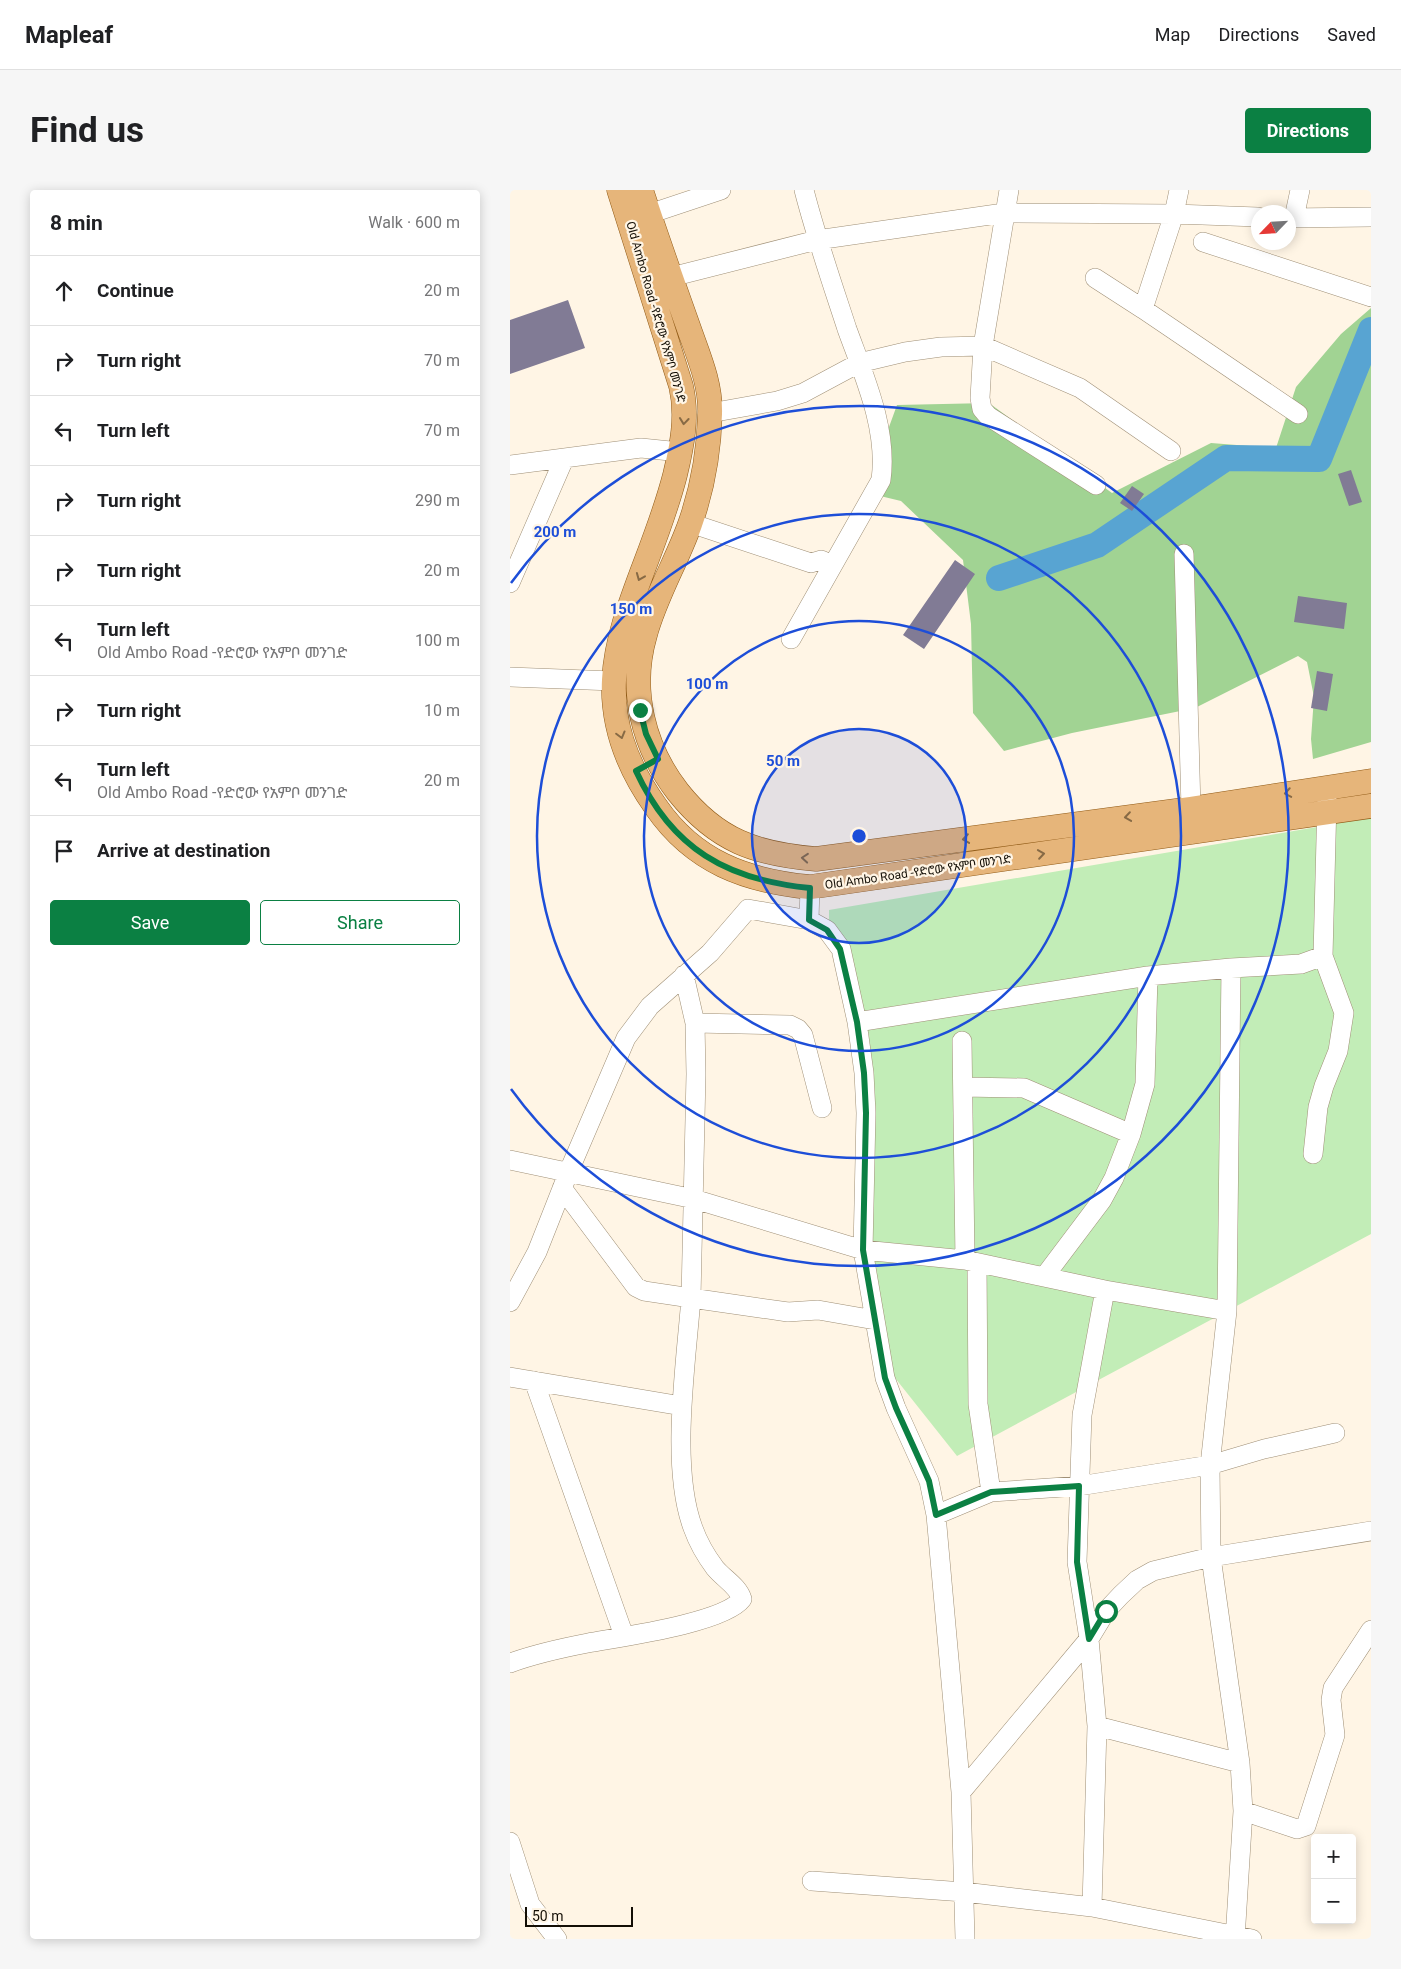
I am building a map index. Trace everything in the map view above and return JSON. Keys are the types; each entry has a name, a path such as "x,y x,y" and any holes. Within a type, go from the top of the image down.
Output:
{"main road":[{"name":"Old Ambo Road -የድሮው የአምቦ መንገድ","path":"619,190 684,401 680,452 665,513 630,601 620,637 613,681 617,720 623,744 646,793 665,820 702,854 722,866 749,877 775,884 810,888 1328,814 1371,806"},
{"name":"Old Ambo Road -የድሮው የአምቦ መንገድ","path":"641,190 706,379 710,413 708,448 690,523 645,632 639,658 637,682 640,710 646,734 658,759 668,779 691,808 706,822 748,847 779,856 816,859 1191,809 1327,786 1371,781"},
{"path":"636,771 658,759"}],"street":[{"path":"649,214 720,190"},
{"path":"791,639 881,480 884,461 877,418 817,240 804,190"},
{"path":"1010,190 1004,213 983,346 980,398 982,409 988,416 1096,485"},
{"path":"1143,309 1174,214 1179,190"},
{"path":"1295,205 1300,190"},
{"path":"671,278 817,240 1004,213 1174,214 1251,217"},
{"path":"1296,218 1371,217"},
{"path":"1203,242 1371,297"},
{"path":"1095,278 1298,414"},
{"path":"710,413 777,401 803,393 859,363 905,352 941,347 983,346 1080,388 1171,450"},
{"path":"510,465 641,448 680,452"},
{"path":"510,583 564,459"},
{"path":"690,523 812,563 821,560 833,565"},
{"path":"1184,554 1191,809"},
{"path":"510,677 613,681"},
{"path":"1313,1154 1318,1106 1338,1051 1344,1014 1323,956 1328,814 1327,786"},
{"path":"809,920 810,888"},
{"path":"510,1302 537,1252 569,1171 626,1038 650,1006 710,953 748,909 809,920 827,930 840,949 857,1022 864,1073 866,1113 863,1250 885,1378 896,1408 929,1481 936,1515 961,1792 965,1939"},
{"path":"857,1022 1148,976 1300,964 1323,956"},
{"path":"812,1881 964,1892 1092,1907 1241,1938 1243,1811 1240,1763 1211,1557 1210,1465 1227,1311 1231,968"},
{"path":"510,1663 552,1651 657,1631 699,1620 737,1606 742,1599 740,1592 716,1569 703,1550 684,1505 682,1490 682,1406 691,1298 694,1198 695,1023 684,975"},
{"path":"1044,1278 1102,1200 1114,1178 1131,1134 1146,1084 1148,976"},
{"path":"695,1023 790,1025 798,1028 802,1035 822,1108"},
{"path":"962,1041 978,1404 991,1492"},
{"path":"963,1087 1024,1088 1131,1134"},
{"path":"510,1160 694,1198 863,1250 971,1261 1105,1290 1227,1311"},
{"path":"562,1188 636,1287 644,1291 788,1312 818,1310 876,1320"},
{"path":"1092,1907 1097,1726 1089,1639 1077,1562 1082,1415 1105,1290"},
{"path":"510,1377 682,1406"},
{"path":"534,1382 624,1636"},
{"path":"936,1515 991,1492 1079,1486 1210,1465 1264,1449 1335,1433"},
{"path":"961,1792 1089,1639 1106,1611 1137,1580 1153,1571 1211,1557 1371,1531"},
{"path":"1243,1811 1297,1829 1306,1826 1335,1735 1331,1700 1333,1688 1371,1630"},
{"path":"1097,1726 1240,1763"},
{"path":"510,1842 530,1904 557,1939"}],"green space":[{"path":"1371,308 1371,742 1313,759 1311,739 1314,697 1307,662 1298,656 1195,708 1072,733 1004,751 973,713 971,624 963,560 901,501 876,495 873,471 897,405 989,403 1112,493 1211,443 1276,448 1296,387 1341,334"},
{"path":"1371,815 1371,1234 957,1456 880,1359 870,1229 876,1109 861,1027 829,926 829,910 1323,826"}],"building":[{"path":"568,300 585,348 510,374 510,320"},
{"path":"1351,470 1362,502 1349,506 1338,474"},
{"path":"1132,486 1144,494 1132,511 1120,503"},
{"path":"955,560 975,574 924,649 903,635"},
{"path":"1298,596 1347,603 1344,629 1294,622"},
{"path":"1317,671 1333,674 1327,711 1311,708"}],"waterway":[{"path":"999,578 1097,545 1226,458 1319,459 1371,330"}],"route":[{"path":"640,710 646,734 658,759 636,771 646,793 665,820 702,854 722,866 749,877 775,884 810,888 809,920 827,930 834,937 840,949 857,1022 864,1073 866,1113 863,1250 885,1378 896,1408 929,1481 936,1515 991,1492 1079,1486 1077,1562 1089,1639 1106,1611"}]}
